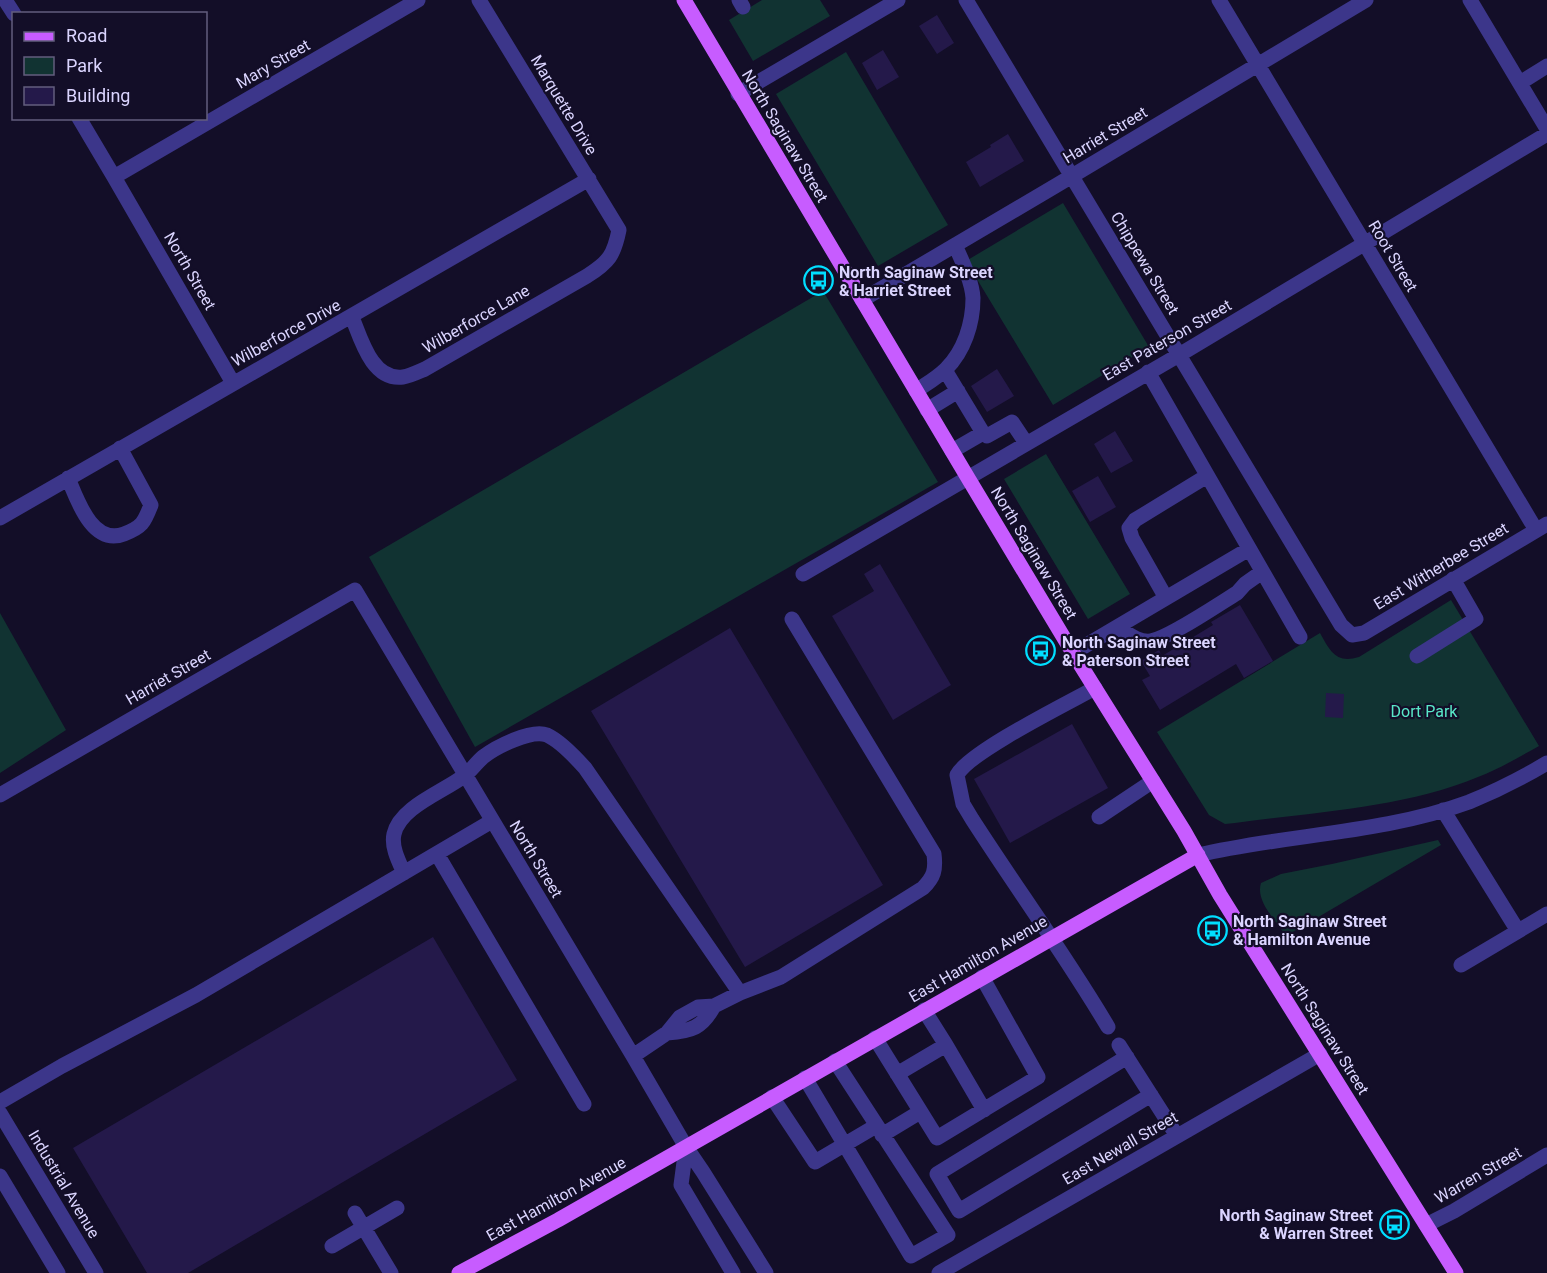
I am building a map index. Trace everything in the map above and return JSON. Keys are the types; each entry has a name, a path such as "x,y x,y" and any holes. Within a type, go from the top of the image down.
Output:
{"main road":[{"name":"North Saginaw Street","path":"684,0 1073,653 1198,855 1220,895 1456,1273"},
{"name":"East Hamilton Avenue","path":"459,1273 558,1220 1198,855"}],"street":[{"name":"Mary Street","path":"114,177 418,0"},
{"name":"Marquette Drive","path":"479,0 619,230"},
{"path":"738,94 898,0"},
{"name":"Chippewa Street","path":"966,0 1341,625 1352,635"},
{"name":"Root Street","path":"1219,0 1365,243 1541,527"},
{"name":"Harriet Street","path":"862,300 1366,0"},
{"path":"1470,0 1547,129"},
{"path":"1520,82 1547,66"},
{"name":"North Street","path":"80,120 233,383"},
{"name":"East Paterson Street","path":"803,574 1026,442 1179,355 1547,134"},
{"name":"Wilberforce Drive","path":"0,518 589,179"},
{"name":"Wilberforce Lane","path":"352,317 372,361 386,374 406,376 425,369 599,268 613,253 619,230"},
{"path":"916,391 945,370 957,357 966,340 973,296 963,262 955,245"},
{"path":"945,370 983,433 987,436 1012,422 1026,442"},
{"path":"1148,372 1300,637"},
{"path":"927,410 958,391"},
{"path":"952,451 983,433"},
{"path":"68,478 81,509 94,526 104,534 119,536 135,530 144,524 151,505 120,448"},
{"path":"1166,598 1132,538 1130,528 1135,520 1207,476"},
{"name":"East Witherbee Street","path":"1352,635 1364,633 1541,527"},
{"path":"1073,653 1249,549"},
{"path":"1117,627 1135,639 1150,642 1237,593 1262,572"},
{"path":"1417,656 1476,619 1453,579"},
{"name":"North Street","path":"355,590 686,1147 766,1273"},
{"name":"Harriet Street","path":"0,795 355,590"},
{"path":"633,1056 667,1033 680,1017 698,1007 714,1006 782,977 805,963 923,888 932,879 936,869 934,854 792,619"},
{"path":"1095,688 1019,730 969,762 959,770 957,775 963,804 1071,965 1108,1028"},
{"path":"404,873 394,848 394,834 399,823 411,809 465,776 484,756 525,735 546,735 571,753 585,768 740,993"},
{"name":"East Hamilton Avenue","path":"1198,855 1229,848 1380,825 1443,810 1495,791 1547,763"},
{"path":"1099,817 1153,781"},
{"path":"1443,810 1518,931"},
{"path":"0,1102 62,1066 196,995 492,821"},
{"path":"436,854 584,1104"},
{"path":"1461,964 1547,914"},
{"path":"875,1038 937,1138 1038,1077 982,977"},
{"path":"924,1010 984,1110"},
{"path":"897,1074 946,1045"},
{"path":"1151,1095 959,1211 937,1174 1123,1051 1151,1095 1177,1136"},
{"name":"East Newall Street","path":"939,1273 1320,1054"},
{"path":"805,1078 911,1256 948,1235 835,1061"},
{"path":"772,1097 815,1162 844,1144 921,1112"},
{"name":"Industrial Avenue","path":"0,1113 96,1273"},
{"path":"686,1147 681,1185 733,1273"},
{"name":"Warren Street","path":"1426,1225 1454,1211 1547,1155"},
{"path":"0,1176 57,1273"},
{"path":"332,1246 397,1208"},
{"path":"355,1214 391,1273"}],"green space":[{"path":"762,0 820,0 830,16 753,61 729,20"},
{"path":"846,52 948,225 878,266 776,94"},
{"path":"1063,203 1149,347 1053,405 966,261"},
{"path":"823,291 938,482 475,747 369,557"},
{"path":"1046,454 1130,594 1088,619 1004,479"},
{"name":"Dort Park","path":"1451,600 1539,746 1478,777 1420,796 1358,808 1225,824 1209,815 1157,732 1320,633 1331,650 1339,657 1351,659 1359,657"},
{"path":"0,613 66,730 0,773"},
{"path":"1438,840 1441,845 1286,936 1261,897 1261,883 1281,874"}],"building":[{"path":"937,15 954,43 937,54 919,26"},
{"path":"883,50 899,77 877,90 862,63"},
{"path":"1008,134 1024,161 980,187 966,162"},
{"path":"997,369 1014,396 987,412 971,386"},
{"path":"1115,431 1133,461 1111,473 1094,444"},
{"path":"1098,476 1116,507 1090,522 1072,491"},
{"path":"880,564 951,685 893,720 832,616 874,591 864,574"},
{"path":"1240,605 1273,661 1244,678 1236,664 1160,710 1142,680 1150,676 1141,661 1159,650 1162,656 1213,625 1211,622"},
{"path":"730,628 883,885 745,967 591,711"},
{"path":"1326,693 1344,694 1343,718 1325,717"},
{"path":"1072,724 1108,788 1010,843 974,779"},
{"path":"433,937 517,1080 188,1273 147,1273 73,1148"}],"place":[{"name":"North Saginaw Street & Harriet Street","path":"818,281"},
{"name":"North Saginaw Street & Paterson Street","path":"1041,651"},
{"name":"North Saginaw Street & Hamilton Avenue","path":"1212,930"},
{"name":"North Saginaw Street & Warren Street","path":"1394,1224"}]}
